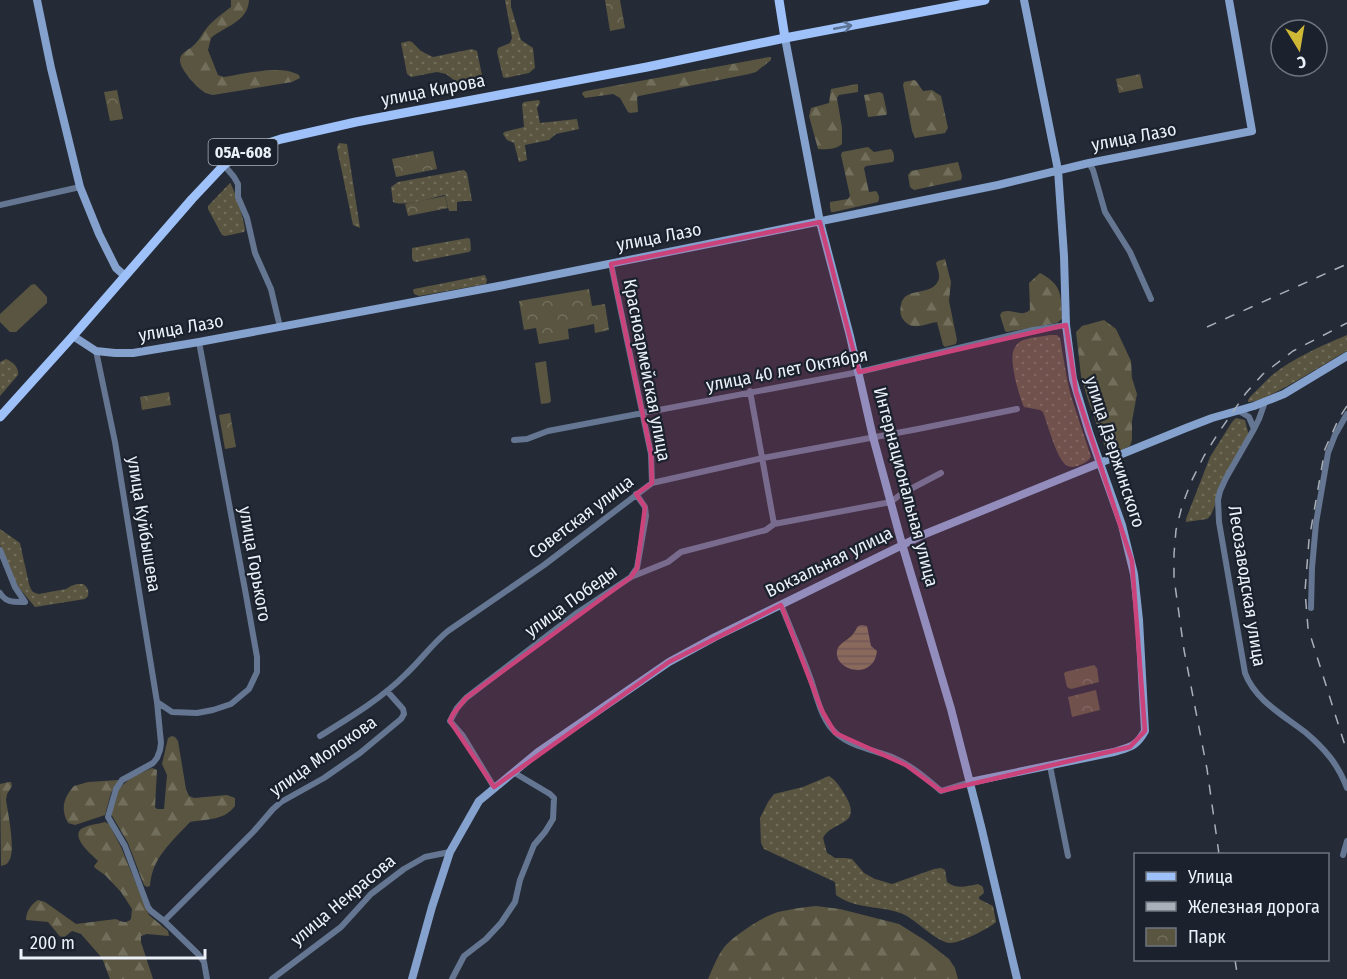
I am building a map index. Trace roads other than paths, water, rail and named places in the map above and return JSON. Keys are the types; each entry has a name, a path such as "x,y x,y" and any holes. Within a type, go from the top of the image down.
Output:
{"main road":[{"path":"37,0 80,187 116,268 125,276"},
{"name":"Интернациональная улица","path":"779,0 820,222 859,372 873,437 949,703 1017,979"},
{"name":"улица Кирова","path":"0,417 224,165 247,150 326,128 985,0"},
{"name":"улица Дзержинского","path":"969,782 1130,747 1139,741 1145,731 1134,574 1122,525 1076,391 1069,355 1058,170 1024,0"},
{"name":"улица Лазо","path":"73,336 96,351 115,353 133,353 199,342 611,264 998,185 1089,162 1252,131 1228,0"},
{"name":"Вокзальная улица","path":"450,852 479,801 494,787 538,752 669,662 715,636 902,544 1212,418 1284,394 1347,356"},
{"path":"412,979 450,852"}],"street":[{"path":"1089,162 1105,212 1130,252 1150,299"},
{"path":"224,165 238,184 238,197 247,218 255,253 271,289 279,327"},
{"path":"0,205 80,187"},
{"name":"Красноармейская улица","path":"611,264 651,454 652,483"},
{"name":"улица 40 лет Октября","path":"514,440 527,439 548,431 859,372 1002,337 1066,325"},
{"name":"улица Горького","path":"156,702 172,712 197,713 213,710 231,704 249,689 257,672 246,594 199,342"},
{"name":"улица Куйбышева","path":"96,351 118,464 156,702"},
{"path":"750,392 774,524"},
{"name":"Лесозаводская улица","path":"1265,402 1254,429 1226,478 1218,500 1245,673 1264,701 1305,732 1326,752 1337,765 1347,788"},
{"name":"Советская улица","path":"320,736 387,691 406,675 448,631 544,565 652,483 763,458 1017,409"},
{"path":"1238,411 1249,417 1254,429"},
{"path":"1311,608 1316,523 1328,453 1347,414"},
{"name":"улица Победы","path":"494,787 463,736 450,721 466,698 578,613 630,577 668,562 681,552 766,530 774,524 891,502 901,494 941,473"},
{"path":"630,577 637,568 646,516 645,507 636,494"},
{"path":"0,550 15,587 25,602 10,602 0,593"},
{"path":"781,605 822,711 835,733 917,771 941,791 969,782"},
{"name":"улица Молокова","path":"164,921 254,831 273,808 324,778 360,753 401,719 404,714 403,709 387,691"},
{"path":"156,702 160,743 157,758 153,763 122,780 116,789 108,817 124,846 148,907 198,954 204,962 207,979"},
{"path":"1050,766 1068,856"},
{"path":"452,979 464,956 486,939 501,923 515,902 520,880 534,845 553,819 554,798 513,772"},
{"path":"1343,855 1347,841"},
{"name":"улица Некрасова","path":"272,979 341,927 371,894 396,874 425,857 450,852"}],"railway":[{"path":"1207,327 1347,264"},
{"path":"1219,853 1207,769 1184,650 1174,578 1176,530 1191,482 1204,456 1246,393 1263,374 1293,351 1347,323"},
{"path":"1347,406 1325,449 1309,540 1305,591 1308,628 1347,752"},
{"path":"1235,961 1238,979"}]}
